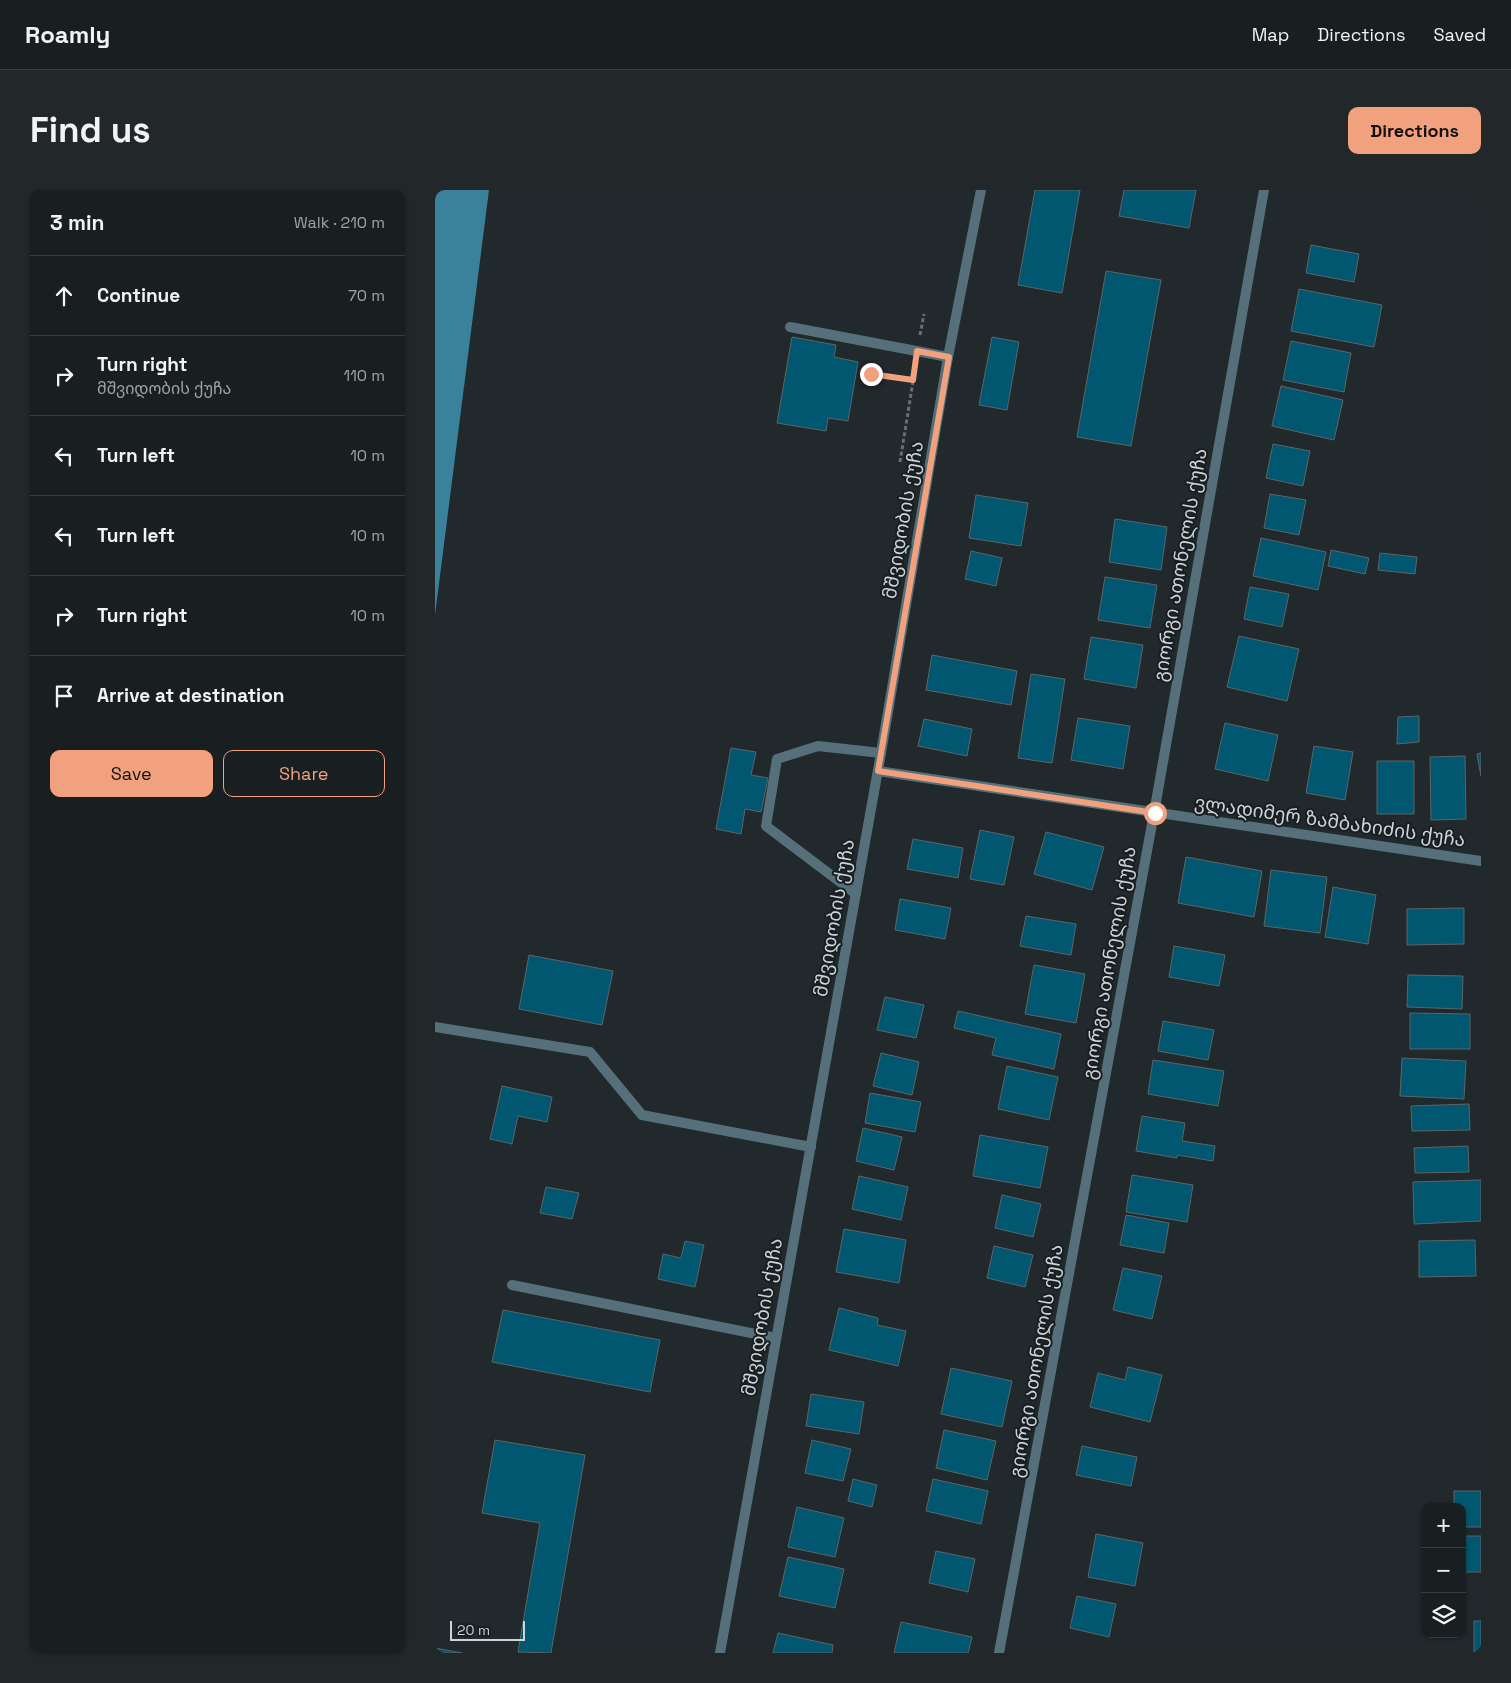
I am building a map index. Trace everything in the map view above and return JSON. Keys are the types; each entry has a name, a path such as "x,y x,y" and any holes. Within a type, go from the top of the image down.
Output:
{"street":[{"name":"მშვიდობის ქუჩა","path":"720,1653 878,771 949,357 981,190"},
{"name":"გიორგი ათონელის ქუჩა","path":"999,1653 1155,813 1264,190"},
{"path":"790,327 949,357"},
{"path":"856,894 766,826 777,759 818,746 881,753"},
{"name":"ვლადიმერ ზამბახიძის ქუჩა","path":"878,771 1481,860"},
{"path":"435,1027 590,1052 642,1115 811,1147"},
{"path":"512,1285 776,1338"}],"path":[{"path":"900,462 924,314"},
{"path":"871,374 913,380"}],"water":[{"path":"435,190 489,190 435,615"}],"building":[{"path":"1035,190 1080,190 1062,293 1018,285"},
{"path":"1124,190 1196,190 1189,228 1119,216"},
{"path":"1311,245 1359,254 1354,282 1306,273"},
{"path":"1106,271 1161,280 1131,446 1077,437"},
{"path":"1299,289 1382,305 1374,347 1291,331"},
{"path":"792,337 836,345 834,357 858,362 848,421 828,418 826,431 777,423"},
{"path":"992,337 1019,342 1007,410 979,405"},
{"path":"1291,341 1351,353 1344,392 1283,380"},
{"path":"1281,386 1343,400 1334,440 1272,426"},
{"path":"1273,444 1310,451 1303,486 1266,478"},
{"path":"1270,494 1306,500 1299,535 1264,528"},
{"path":"976,495 1028,503 1021,546 969,538"},
{"path":"1115,519 1167,527 1161,570 1109,562"},
{"path":"1261,538 1326,552 1318,590 1253,576"},
{"path":"1331,550 1369,558 1365,574 1328,566"},
{"path":"971,551 1002,558 996,586 965,579"},
{"path":"1380,553 1417,557 1415,574 1378,570"},
{"path":"1105,577 1157,585 1150,628 1098,620"},
{"path":"1250,587 1289,594 1282,627 1244,619"},
{"path":"1239,636 1299,649 1287,701 1227,687"},
{"path":"1091,637 1143,645 1136,688 1084,679"},
{"path":"932,655 1017,671 1011,705 926,690"},
{"path":"1031,674 1065,679 1052,763 1018,758"},
{"path":"1419,716 1419,742 1397,744 1398,717"},
{"path":"1078,718 1130,726 1123,769 1071,760"},
{"path":"924,719 972,729 967,756 918,746"},
{"path":"1225,723 1278,735 1268,781 1215,769"},
{"path":"1314,746 1353,752 1345,800 1306,793"},
{"path":"731,748 756,752 751,775 768,778 761,812 745,809 741,834 716,829"},
{"path":"1481,753 1481,776 1477,754"},
{"path":"1465,756 1466,819 1431,820 1430,757"},
{"path":"1377,761 1414,761 1414,814 1377,814"},
{"path":"980,830 1014,837 1004,885 970,879"},
{"path":"1046,832 1104,847 1092,890 1034,874"},
{"path":"913,839 963,848 958,878 907,869"},
{"path":"1186,857 1262,871 1254,917 1178,903"},
{"path":"1271,870 1327,877 1320,933 1264,926"},
{"path":"1333,887 1376,895 1368,944 1325,937"},
{"path":"900,899 951,908 945,939 895,930"},
{"path":"1464,908 1464,944 1407,945 1407,909"},
{"path":"1026,916 1076,924 1071,955 1020,946"},
{"path":"1174,946 1225,955 1219,986 1169,977"},
{"path":"529,955 613,971 602,1025 519,1009"},
{"path":"1034,965 1085,974 1076,1023 1025,1014"},
{"path":"1408,975 1463,976 1462,1009 1407,1007"},
{"path":"885,997 924,1005 916,1038 877,1030"},
{"path":"958,1011 1061,1034 1054,1069 992,1055 996,1038 954,1028"},
{"path":"1410,1013 1470,1014 1470,1049 1410,1049"},
{"path":"1163,1021 1214,1030 1208,1060 1158,1051"},
{"path":"881,1053 919,1062 912,1095 873,1086"},
{"path":"1402,1058 1466,1061 1464,1099 1400,1096"},
{"path":"1153,1060 1224,1071 1218,1106 1148,1094"},
{"path":"1007,1066 1058,1077 1049,1120 998,1109"},
{"path":"502,1086 552,1097 547,1122 518,1116 512,1144 490,1139"},
{"path":"870,1093 921,1102 915,1132 865,1123"},
{"path":"1469,1104 1470,1130 1412,1131 1411,1106"},
{"path":"1142,1116 1185,1123 1182,1141 1215,1146 1213,1161 1177,1155 1177,1158 1136,1151"},
{"path":"863,1128 902,1137 894,1170 856,1161"},
{"path":"980,1135 1048,1147 1040,1188 973,1176"},
{"path":"1468,1146 1469,1172 1415,1173 1414,1148"},
{"path":"1132,1175 1193,1185 1187,1222 1126,1212"},
{"path":"859,1176 908,1187 901,1220 852,1209"},
{"path":"1481,1180 1481,1221 1414,1224 1413,1182"},
{"path":"546,1187 579,1193 572,1219 540,1213"},
{"path":"1002,1195 1041,1204 1033,1237 995,1228"},
{"path":"1126,1215 1169,1223 1164,1253 1120,1245"},
{"path":"844,1229 906,1240 899,1283 836,1272"},
{"path":"1475,1240 1476,1276 1419,1277 1419,1241"},
{"path":"685,1241 704,1245 695,1287 658,1279 663,1254 681,1258"},
{"path":"994,1246 1033,1255 1025,1287 987,1278"},
{"path":"1123,1268 1162,1276 1152,1319 1113,1310"},
{"path":"839,1308 878,1318 877,1325 906,1331 898,1366 829,1350"},
{"path":"503,1310 660,1340 650,1392 492,1362"},
{"path":"1128,1367 1162,1375 1150,1422 1090,1407 1098,1373 1125,1380"},
{"path":"951,1368 1012,1381 1002,1427 941,1414"},
{"path":"811,1394 864,1402 859,1434 806,1426"},
{"path":"944,1430 996,1441 987,1480 936,1468"},
{"path":"495,1440 585,1455 551,1653 518,1652 540,1523 482,1513"},
{"path":"812,1440 851,1449 843,1481 805,1473"},
{"path":"1082,1446 1137,1457 1131,1486 1076,1475"},
{"path":"853,1479 877,1485 872,1507 848,1501"},
{"path":"933,1479 988,1491 981,1524 926,1511"},
{"path":"1454,1491 1481,1491 1481,1527 1466,1527 1466,1503 1454,1503"},
{"path":"797,1507 844,1518 835,1557 788,1547"},
{"path":"1096,1534 1143,1543 1135,1586 1088,1577"},
{"path":"1466,1536 1481,1536 1481,1572 1466,1572"},
{"path":"936,1551 975,1559 968,1592 929,1583"},
{"path":"788,1557 844,1569 835,1608 779,1596"},
{"path":"1077,1596 1116,1604 1109,1637 1070,1628"},
{"path":"1474,1621 1481,1621 1481,1653 1474,1653"},
{"path":"901,1622 972,1637 968,1653 894,1653"},
{"path":"778,1633 833,1645 832,1653 773,1653"},
{"path":"435,1648 462,1653 435,1653"}],"route":[{"path":"871,374 913,380 917,351 949,357 878,771 1155,813"}]}
